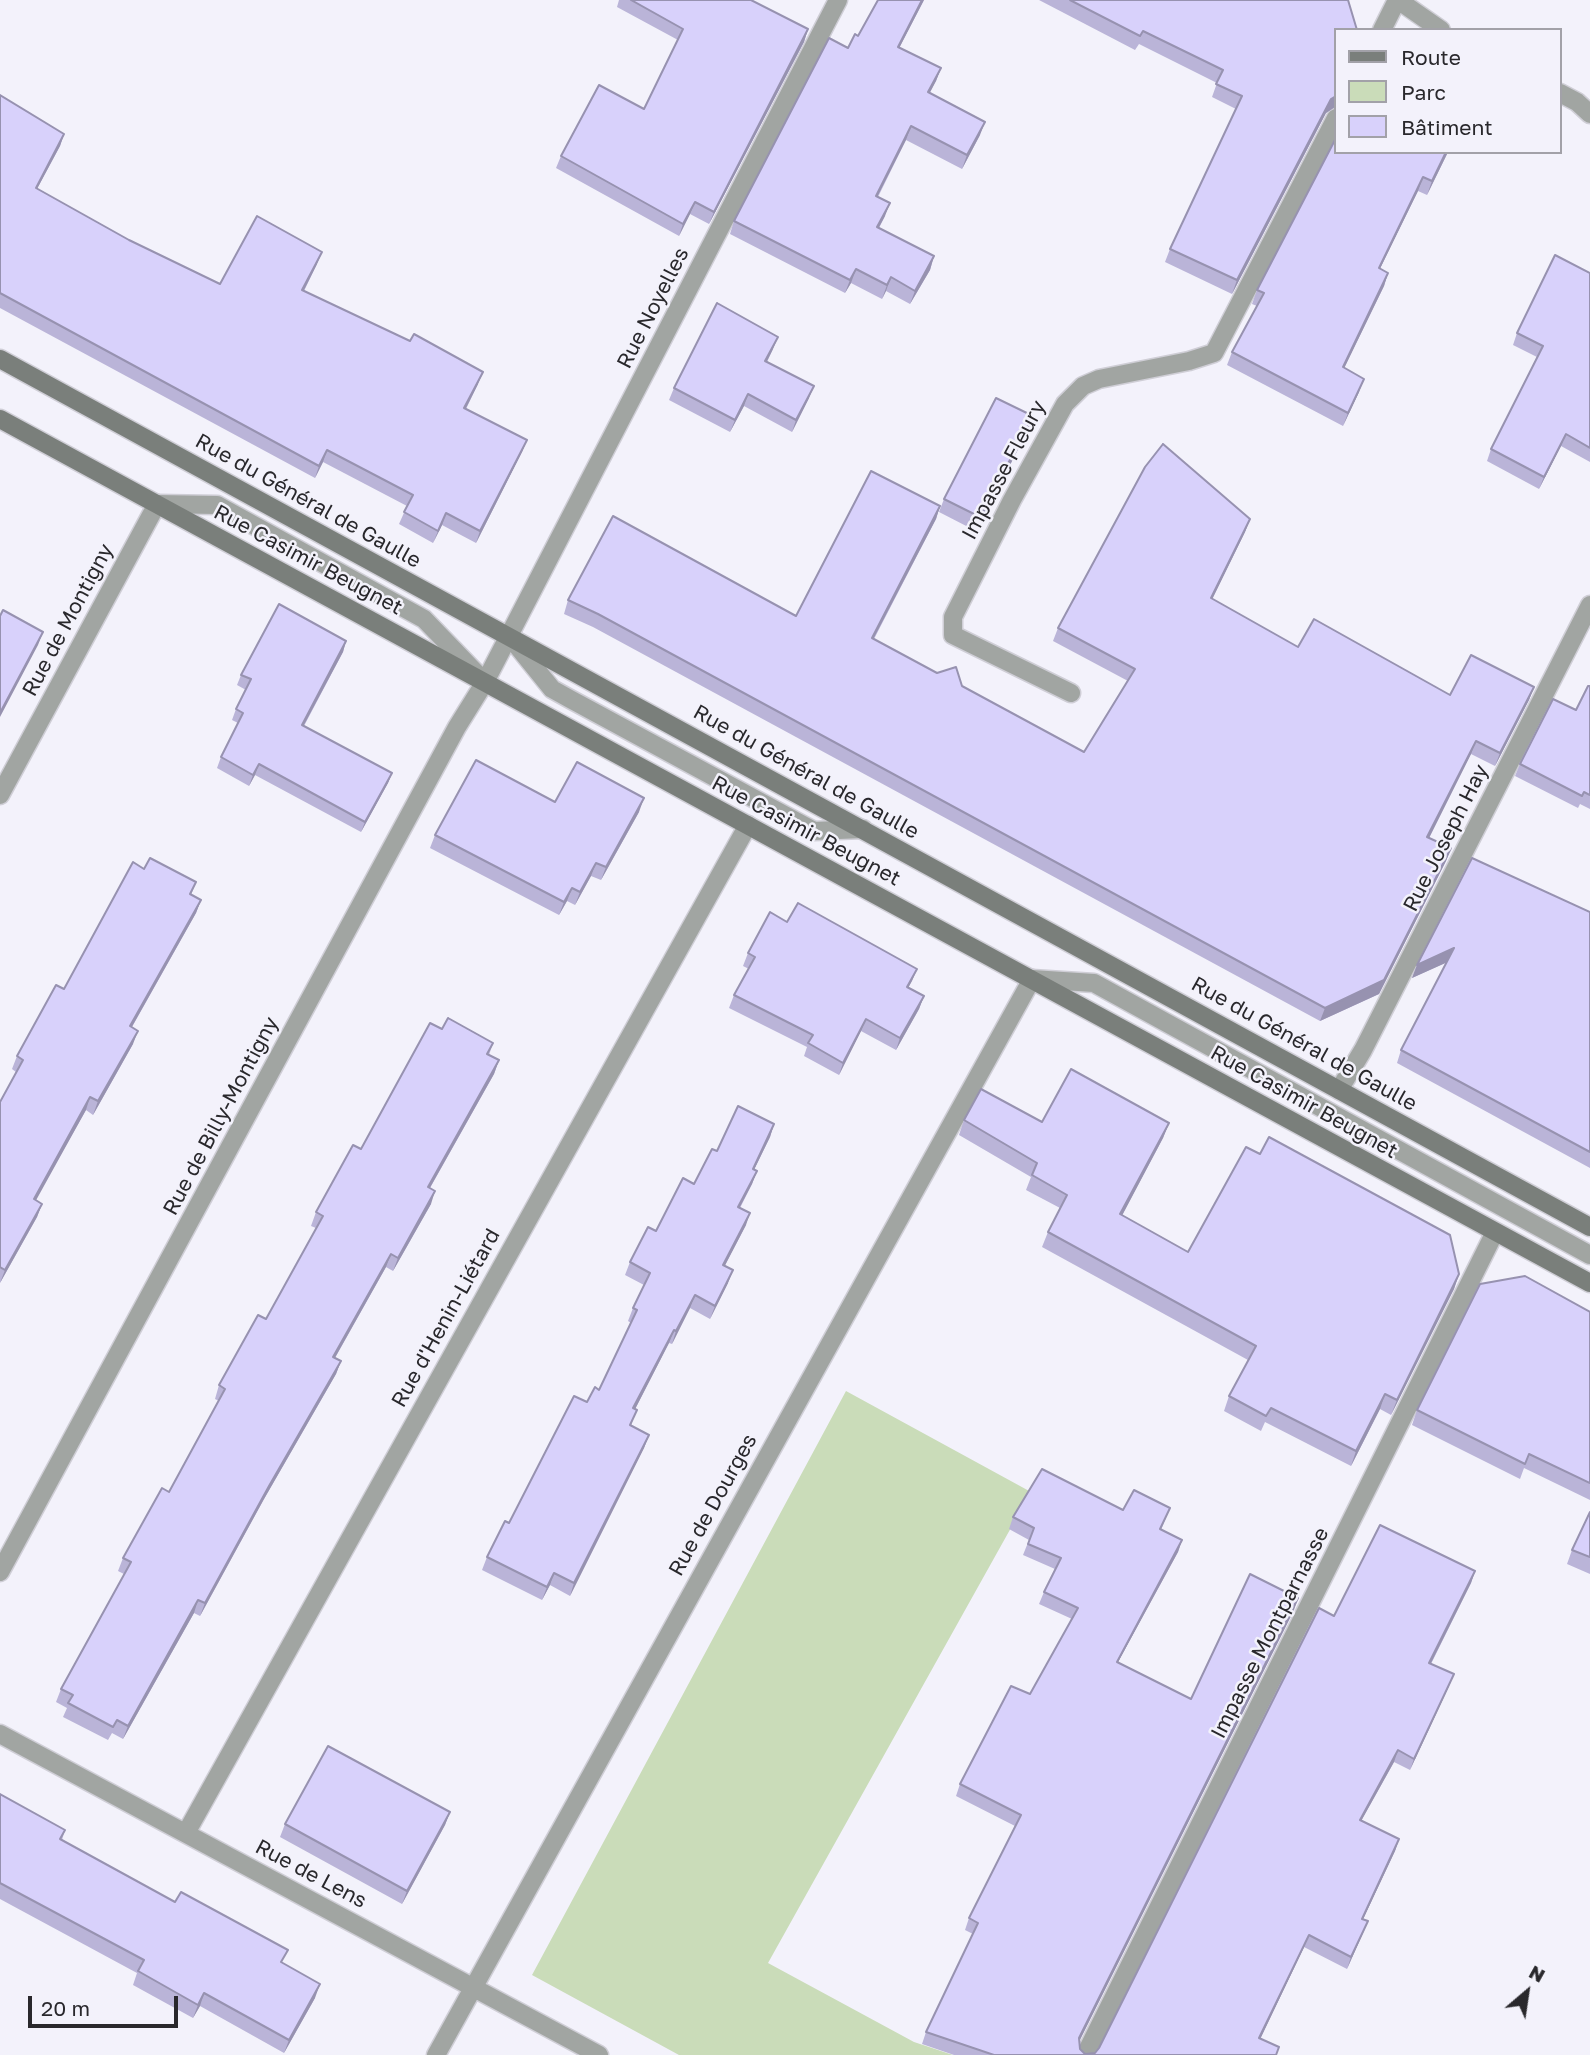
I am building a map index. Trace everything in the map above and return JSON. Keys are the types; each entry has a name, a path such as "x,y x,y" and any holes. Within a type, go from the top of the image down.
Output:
{"main road":[{"name":"Rue du Général de Gaulle","path":"0,359 1590,1227"},
{"name":"Rue Casimir Beugnet","path":"0,419 1590,1283"}],"street":[{"name":"Rue Noyelles","path":"485,682 838,0"},
{"path":"1383,28 1398,0 1437,28"},
{"path":"1562,94 1577,102 1590,114"},
{"name":"Impasse Fleury","path":"1071,693 953,635 953,617 1065,404 1083,386 1099,379 1189,361 1214,353 1334,122"},
{"path":"157,504 217,505 424,619 485,682"},
{"name":"Rue de Montigny","path":"0,795 157,504"},
{"name":"Rue Joseph Hay","path":"1339,1090 1363,1050 1590,605"},
{"path":"509,636 552,689 570,699 814,831 863,829"},
{"name":"Rue de Billy-Montigny","path":"0,1572 457,727 485,682"},
{"name":"Rue d'Henin-Liétard","path":"186,1833 748,825"},
{"path":"1032,978 1094,983 1590,1255"},
{"name":"Rue de Dourges","path":"436,2055 1032,978"},
{"name":"Impasse Montparnasse","path":"1085,2055 1495,1231"},
{"name":"Rue de Lens","path":"0,1734 599,2055"}],"green space":[{"path":"846,1391 1031,1492 768,1963 914,2042 953,2055 679,2055 532,1975"}],"building":[{"path":"631,0 751,0 808,29 714,212 695,202 683,224 561,156 599,85 644,109 683,29"},
{"path":"878,0 922,0 898,47 941,68 928,92 985,122 967,155 911,126 876,196 890,203 877,227 934,256 915,291 891,277 887,285 856,269 850,280 734,221 829,38 848,48 855,34 858,36"},
{"path":"1070,0 1348,0 1356,28 1334,28 1334,97 1237,280 1170,249 1242,96 1216,84 1223,70 1143,31 1140,36"},
{"path":"0,95 64,134 36,188 129,240 220,284 257,216 322,252 302,290 410,341 414,334 483,372 464,408 527,440 480,531 446,513 438,531 404,512 413,495 327,450 319,466 0,293"},
{"path":"1334,142 1334,154 1445,154 1432,181 1423,177 1379,268 1388,273 1343,367 1364,379 1348,413 1232,352 1264,293 1257,290"},
{"path":"1555,255 1590,273 1590,448 1566,434 1544,477 1491,449 1543,346 1517,333"},
{"path":"717,303 778,337 765,361 814,386 796,420 748,394 735,420 674,388"},
{"path":"996,398 1033,416 980,517 944,499"},
{"path":"1163,444 1250,519 1211,598 1298,647 1314,619 1450,695 1471,655 1534,687 1500,753 1476,741 1427,837 1451,848 1384,980 1325,1008 568,600 613,516 796,616 871,471 940,506 872,638 937,673 956,667 962,686 1084,752 1135,669 1058,628 1145,467"},
{"path":"279,604 346,641 302,725 392,773 365,822 259,764 253,775 221,757 243,713 236,709 251,679 241,675"},
{"path":"3,610 43,632 0,713 0,616"},
{"path":"1588,686 1590,795 1584,792 1582,796 1520,764 1553,699 1576,710"},
{"path":"476,760 555,802 577,762 644,798 606,867 596,863 580,892 572,888 564,902 435,835"},
{"path":"150,858 196,882 190,894 201,900 130,1026 138,1031 98,1101 90,1097 34,1199 42,1204 5,1270 0,1267 0,1102 23,1060 17,1056 56,985 64,989 133,862 144,869"},
{"path":"1472,858 1590,912 1590,1152 1401,1050 1454,948 1417,965"},
{"path":"798,903 917,969 907,987 924,996 900,1038 866,1019 843,1063 808,1043 813,1035 734,995 755,957 748,953 770,912 787,922"},
{"path":"448,1018 493,1043 487,1054 499,1060 428,1187 435,1191 398,1258 391,1254 333,1357 341,1361 205,1603 198,1600 128,1726 117,1720 113,1727 68,1703 73,1695 61,1689 131,1562 123,1558 162,1488 169,1492 225,1389 219,1385 258,1315 266,1319 323,1216 316,1212 353,1145 361,1149 430,1023 442,1029"},
{"path":"1071,1069 1169,1123 1120,1214 1188,1252 1246,1147 1260,1154 1269,1137 1450,1235 1459,1274 1397,1400 1385,1394 1356,1451 1271,1408 1266,1416 1229,1396 1256,1346 1048,1232 1067,1195 1032,1175 1037,1163 964,1120 981,1089 1042,1122"},
{"path":"738,1106 774,1124 753,1169 757,1171 738,1207 750,1213 723,1265 733,1270 715,1306 695,1295 633,1408 637,1410 630,1425 649,1435 574,1583 554,1573 547,1587 487,1557 505,1521 509,1523 574,1396 587,1402 595,1387 599,1390 637,1310 633,1308 650,1273 630,1262 648,1227 656,1231 683,1178 694,1184 712,1149 717,1151"},
{"path":"1525,1276 1590,1312 1590,1483 1529,1454 1525,1464 1417,1410 1480,1284"},
{"path":"1042,1469 1123,1510 1134,1490 1170,1508 1160,1529 1182,1540 1117,1662 1191,1699 1250,1574 1298,1598 1079,2038 1080,2049 1085,2054 1095,2053 1099,2048 1319,1608 1334,1616 1380,1525 1475,1571 1429,1663 1454,1674 1414,1759 1398,1750 1360,1820 1399,1839 1362,1919 1368,1921 1351,1957 1309,1935 1259,2038 1279,2047 1276,2055 994,2055 926,2032 978,1923 969,1918 1021,1815 960,1784 1011,1686 1030,1694 1078,1608 1044,1592 1061,1558 1028,1544 1034,1528 1013,1517"},
{"path":"1590,1512 1590,1557 1572,1550"},
{"path":"328,1746 450,1812 407,1891 285,1824"},
{"path":"0,1794 65,1830 60,1839 175,1902 181,1892 288,1950 281,1962 320,1984 289,2040 204,1993 198,2005 138,1971 144,1960 0,1883"}]}
